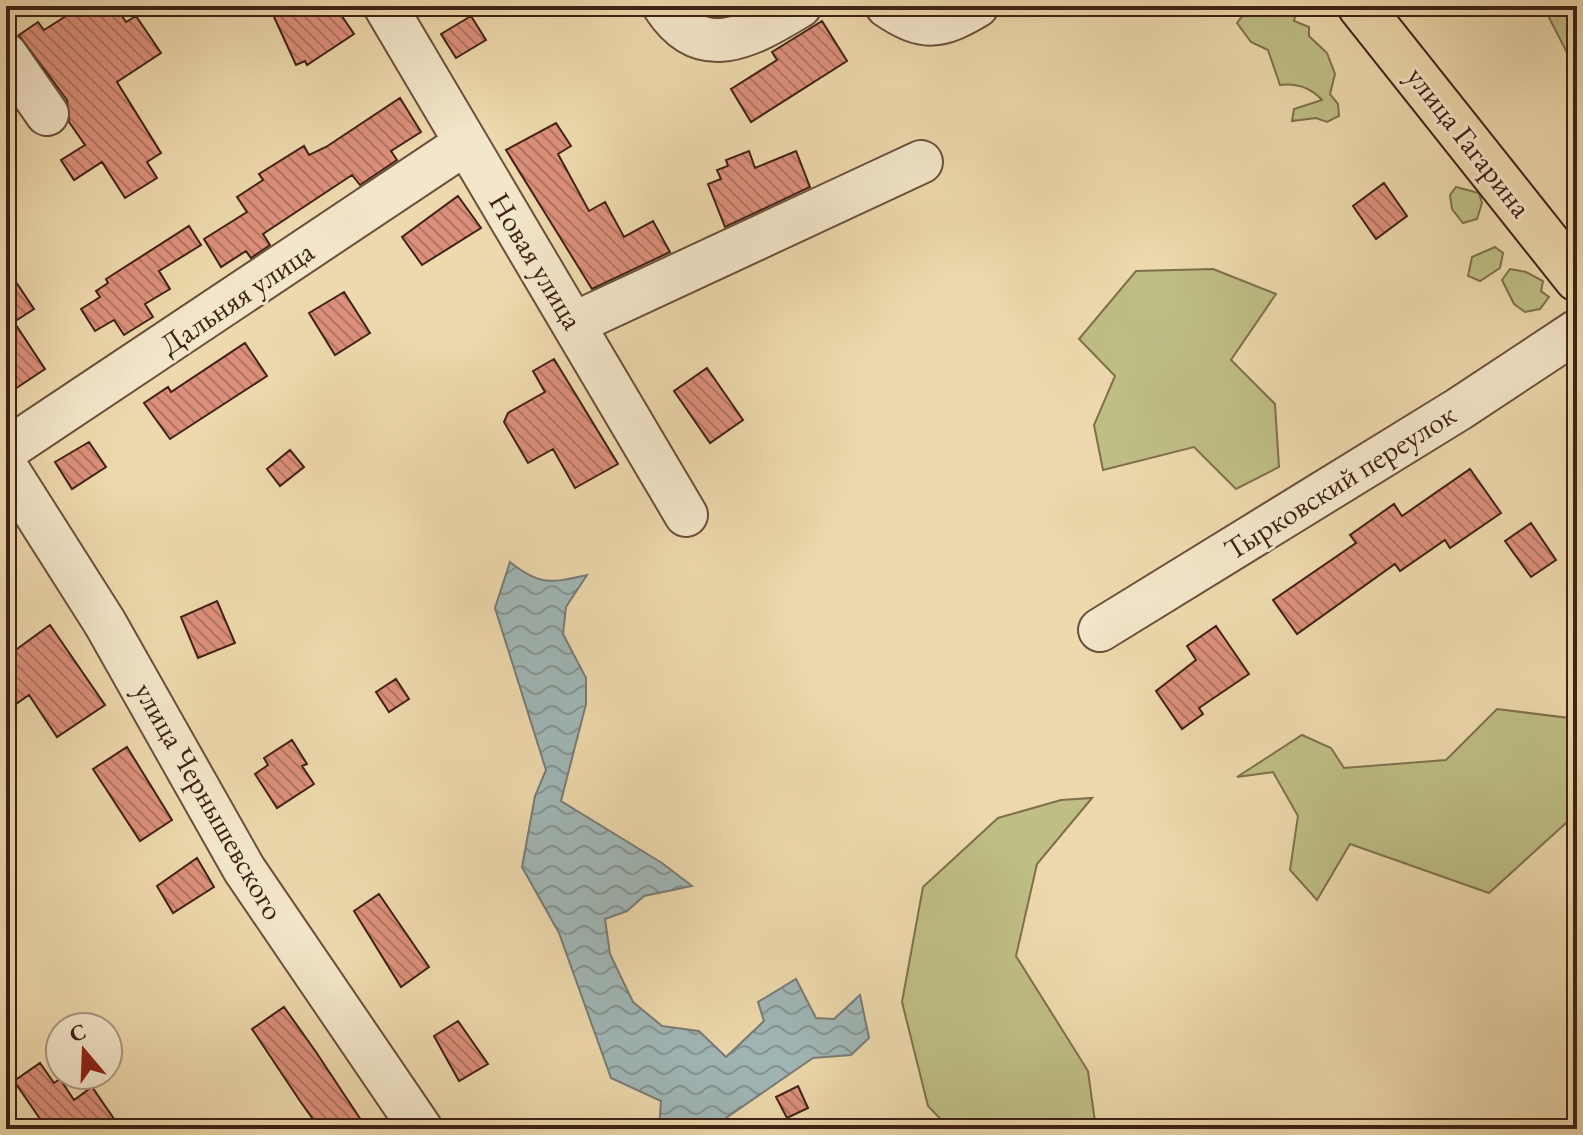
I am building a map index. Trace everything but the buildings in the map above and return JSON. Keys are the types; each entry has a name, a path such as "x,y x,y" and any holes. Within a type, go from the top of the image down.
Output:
{"main road":[{"name":"улица Гагарина","path":"1360,6 1577,279"}],"street":[{"name":"Новая улица","path":"385,6 686,515"},
{"path":"664,6 680,26 693,35 725,40 755,33 800,6"},
{"path":"887,6 923,25 948,21 977,6"},
{"path":"6,55 47,114"},
{"name":"Дальняя улица","path":"6,450 466,143"},
{"path":"573,324 921,162"},
{"name":"Тырковский переулок","path":"1100,630 1459,409 1577,331"},
{"name":"улица Чернышевского","path":"6,467 105,623 244,869 421,1129"}],"green space":[{"path":"1266,6 1310,6 1296,13 1294,21 1309,27 1309,36 1327,53 1335,74 1330,94 1338,104 1339,116 1327,122 1316,118 1292,121 1294,109 1322,100 1303,87 1280,85 1268,50 1251,42 1237,23 1247,10 1258,13"},
{"path":"1543,6 1577,6 1577,72"},
{"path":"1456,187 1479,193 1482,203 1477,219 1463,223 1452,209 1450,195"},
{"path":"1495,247 1503,253 1500,268 1480,281 1468,276 1472,257"},
{"path":"1213,269 1276,294 1231,360 1275,404 1279,467 1236,489 1194,447 1103,470 1094,425 1115,376 1079,339 1136,271"},
{"path":"1510,269 1526,272 1543,281 1541,291 1549,297 1540,309 1525,312 1514,304 1502,280"},
{"path":"1497,709 1577,719 1577,813 1489,893 1350,844 1317,900 1290,870 1298,816 1273,772 1237,777 1302,735 1331,748 1344,768 1446,760"},
{"path":"1092,798 1037,864 1016,956 1088,1071 1096,1129 950,1129 928,1106 902,1002 923,887 998,818 1061,800"}],"water":[{"path":"510,562 538,579 555,581 587,575 566,607 563,634 586,678 586,704 561,801 662,863 692,886 644,896 627,911 605,919 610,954 633,1002 662,1026 699,1031 726,1057 764,1021 758,1002 796,979 816,1018 834,1019 860,995 869,1038 851,1055 813,1058 710,1129 659,1129 661,1101 611,1078 559,933 522,867 535,796 546,770 495,608"}]}
